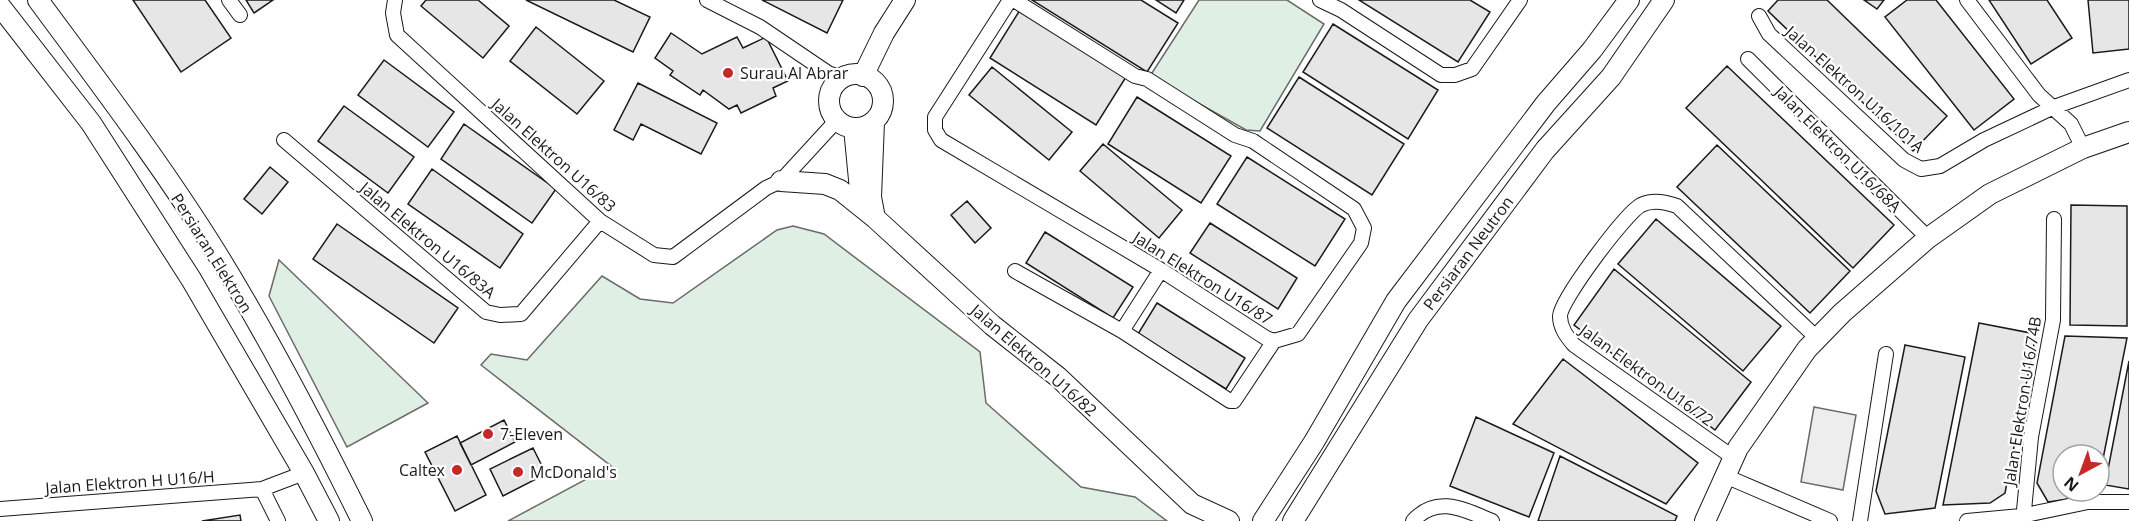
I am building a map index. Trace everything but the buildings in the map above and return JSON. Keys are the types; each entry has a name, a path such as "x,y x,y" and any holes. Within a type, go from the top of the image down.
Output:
{"street":[{"name":"Persiaran Elektron","path":"38,0 117,106 219,257 329,455 362,521"},
{"path":"230,0 240,15"},
{"name":"Jalan Elektron U16/83","path":"395,0 393,13 397,35 600,221 654,255 673,257 766,189 781,181 845,124"},
{"path":"707,0 760,27 828,73 842,78 863,76 877,85 883,100 882,108 874,122 871,198 875,218"},
{"path":"863,76 884,33 905,0"},
{"name":"Jalan Elektron U16/87","path":"1012,0 1135,76 1148,79 1235,135 1254,141 1354,209 1364,228 1361,243 1298,334 1274,341 1161,270 941,140 935,130 935,117 1012,0"},
{"path":"1320,0 1341,10 1441,75 1455,75 1472,69 1520,0"},
{"name":"Persiaran Neutron","path":"1263,521 1314,442 1396,302 1546,103 1592,50 1629,0"},
{"name":"Persiaran Neutron","path":"1293,521 1418,320 1545,150 1611,78 1664,0"},
{"path":"1967,0 2039,95 2071,124 2083,148"},
{"name":"Persiaran Elektron","path":"0,6 91,123 191,279 304,473 328,521"},
{"name":"Jalan Elektron U16/101A","path":"1759,16 1769,33 1904,160 1921,169 1940,166 1984,140 2054,107"},
{"name":"Jalan Elektron U16/68A","path":"1748,59 1928,238"},
{"path":"842,78 832,89 829,97 832,113 845,124 861,196 875,218"},
{"path":"2054,107 2129,80"},
{"path":"845,124 874,122"},
{"path":"1705,521 1734,458 1807,350 1928,238 1990,194 2083,148 2129,132"},
{"name":"Jalan Elektron U16/83A","path":"284,140 486,312 500,315 521,314 600,221"},
{"path":"781,181 833,187 875,218"},
{"name":"Jalan Elektron U16/72","path":"1734,458 1574,345 1566,336 1561,325 1562,306 1597,254 1639,206 1660,202 1677,206 1818,339"},
{"name":"Jalan Elektron U16/82","path":"875,218 992,325 1058,377 1196,513 1229,521"},
{"name":"Jalan Elektron U16/74B","path":"2022,518 2031,437 2054,320 2054,219"},
{"path":"1122,331 1161,270"},
{"path":"1015,271 1122,331 1232,402 1274,341"},
{"path":"1860,521 1886,354"},
{"name":"Jalan Elektron H U16/H","path":"0,509 262,489 304,473"},
{"path":"1725,476 1830,521"},
{"path":"262,489 278,521"},
{"path":"1967,521 2022,518 2088,502 2129,501"},
{"path":"1413,521 1428,508 1443,505 1455,506 1492,521"}],"green space":[{"path":"1199,0 1287,0 1324,24 1260,131 1246,130 1150,76"},
{"path":"793,226 824,234 980,352 986,403 1081,487 1135,497 1167,521 508,521 611,466 481,365 491,354 527,360 602,276 640,299 673,303 777,230"},
{"path":"279,260 428,403 347,447 269,296"}],"shaded area":[{"path":"1814,407 1856,415 1843,490 1801,482"}],"place":[{"name":"Surau Al Abrar","path":"728,73"},
{"name":"7-Eleven","path":"488,434"},
{"name":"Caltex","path":"457,470"},
{"name":"McDonald's","path":"518,472"}]}
